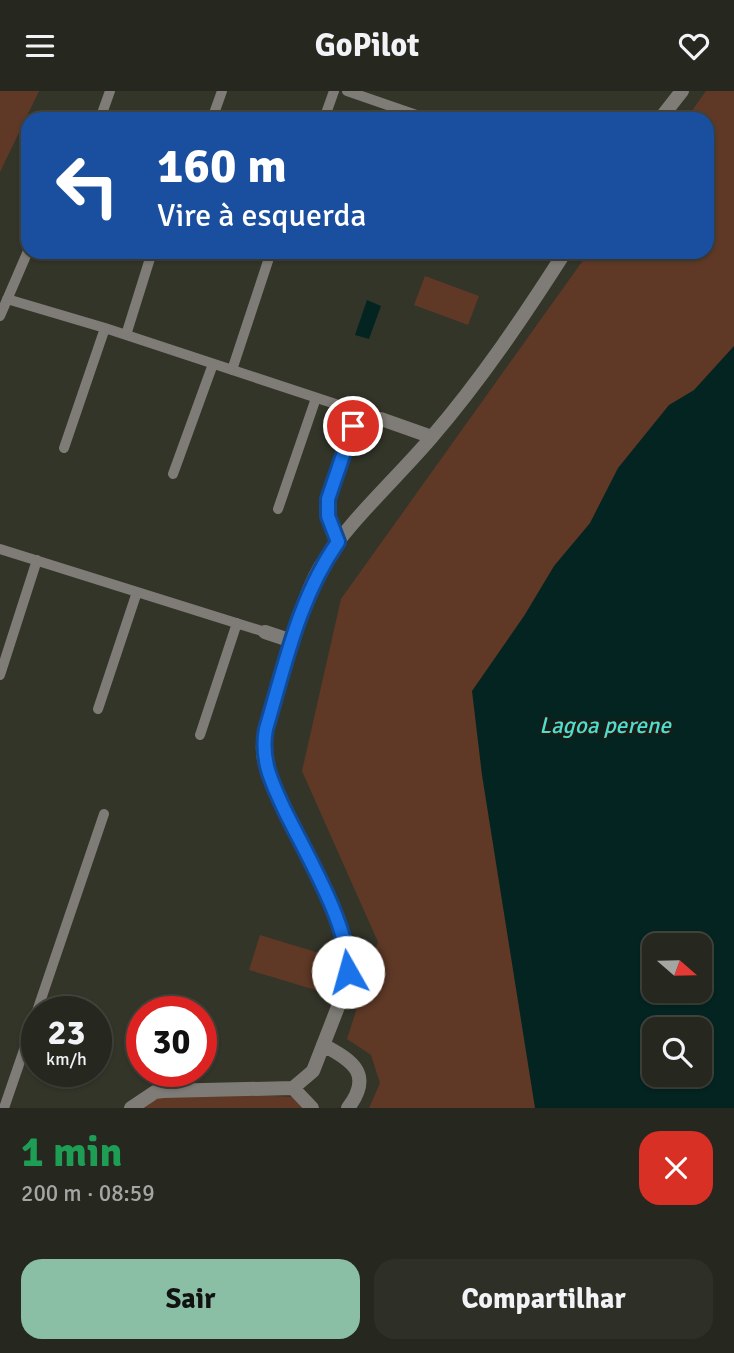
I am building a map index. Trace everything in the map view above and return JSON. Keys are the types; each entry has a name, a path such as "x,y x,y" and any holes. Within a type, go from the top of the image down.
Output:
{"street":[{"path":"666,112 682,91"},
{"path":"131,1108 163,1091 293,1088 313,1071 343,994 349,958 340,925 268,775 262,746 292,641 308,592 320,567 338,542 432,437 494,359 560,259"},
{"path":"381,419 432,437"},
{"path":"338,542 328,516 328,499 349,439"},
{"path":"265,632 292,641"},
{"path":"323,1045 347,1057 359,1072 360,1092 348,1108"},
{"path":"293,1088 312,1108"}],"lane":[{"path":"102,112 110,91"},
{"path":"214,112 222,91"},
{"path":"326,112 334,91"},
{"path":"347,91 408,112"},
{"path":"0,316 24,259"},
{"path":"126,335 150,259"},
{"path":"232,370 269,259"},
{"path":"7,299 105,328 381,419"},
{"path":"65,448 105,328"},
{"path":"173,474 213,364"},
{"path":"278,509 316,398"},
{"path":"349,439 358,412"},
{"path":"0,549 265,632"},
{"path":"0,675 37,560"},
{"path":"98,709 137,592"},
{"path":"200,735 237,624"},
{"path":"42,996 104,814"},
{"path":"4,1108 21,1059"}],"shaded area":[{"path":"0,91 39,91 29,112 21,112 21,128 0,172"},
{"path":"706,91 734,91 734,1108 369,1108 380,1083 371,1055 347,1039 378,942 302,771 341,599 584,259 714,259 714,112 691,112"},
{"path":"425,276 479,296 468,325 414,305"},
{"path":"260,935 329,956 319,991 249,970"},
{"path":"170,1091 294,1097 305,1108 131,1108"}],"water":[{"path":"367,300 381,306 369,339 355,335"},
{"name":"Lagoa perene","path":"734,346 734,1108 535,1108 482,775 472,691 524,616 554,566 590,523 618,468 669,405 694,390"}],"route":[{"path":"348,972 349,958 340,925 268,775 262,746 308,592 320,567 338,542 328,516 328,499 353,426"}]}
